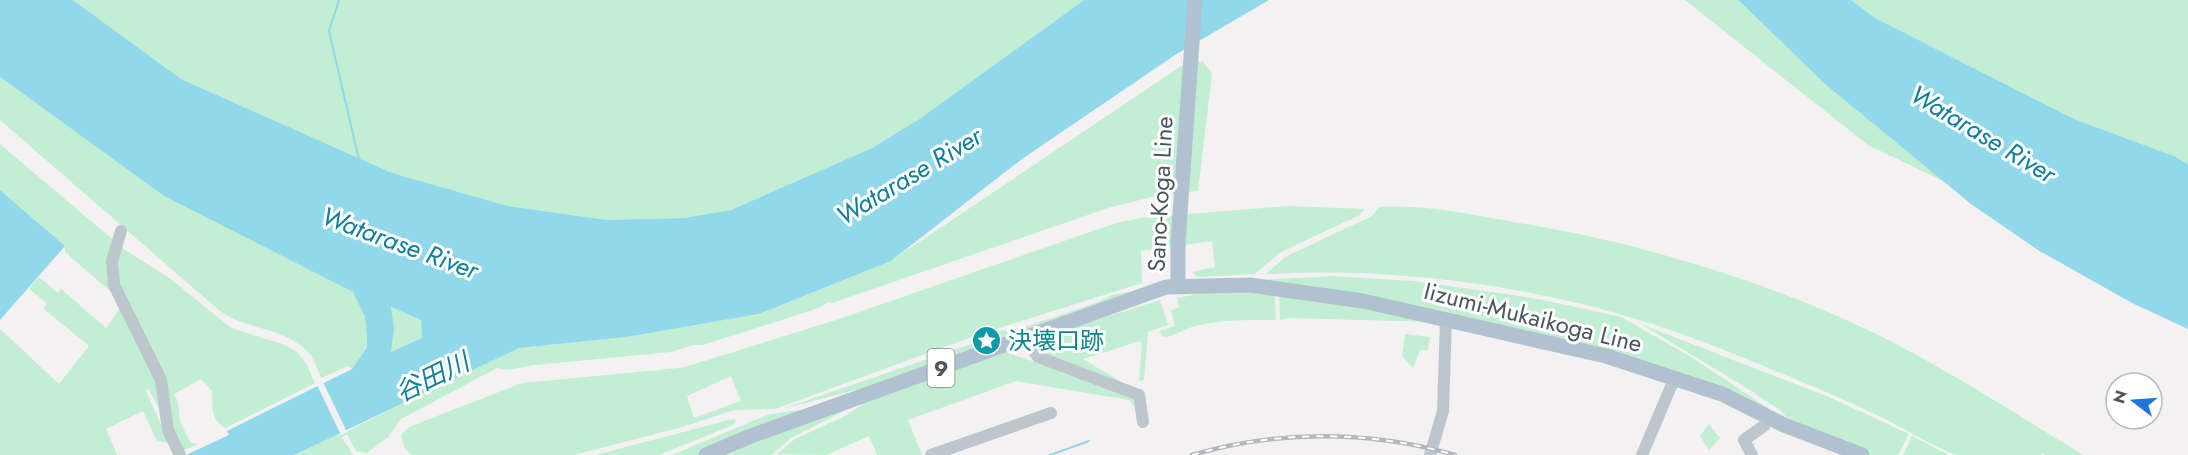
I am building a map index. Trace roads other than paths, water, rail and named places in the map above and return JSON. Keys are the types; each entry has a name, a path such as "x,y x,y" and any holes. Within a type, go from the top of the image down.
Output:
{"main road":[{"name":"Sano-Koga Line","path":"706,455 1166,287 1178,279 1195,0"},
{"name":"Iizumi-Mukaikoga Line","path":"1178,279 1278,288 1364,301 1575,348 1675,377 1733,399 1768,417 1862,455"}],"street":[{"path":"121,231 112,261 114,285 160,380 168,430 180,455"},
{"path":"1430,455 1443,411 1446,319"},
{"path":"1024,338 1038,357 1139,395 1143,422"},
{"path":"1642,455 1675,377"},
{"path":"931,455 1050,413"},
{"path":"1752,455 1744,440 1765,425 1768,417"}],"water":[{"path":"0,0 73,0 181,79 392,173 508,206 607,220 684,218 731,210 872,148 918,120 1084,0 1269,0 1175,55 1022,159 891,261 759,314 626,337 519,348 294,455 186,455 229,435 227,431 352,369 367,347 365,317 353,292 164,196 0,77","holes":["391,307 421,320 422,338 391,352 394,329"]},
{"name":"Watarase River","path":"1738,0 1851,0 1875,18 2074,119 2174,156 2188,164 2188,329 2132,303 2038,250 1971,204 1825,84"},
{"path":"0,190 65,246 0,320"}],"waterway":[{"path":"339,0 329,31 359,160"},
{"path":"1050,455 1089,441"}],"railway":[{"path":"1192,455 1257,441 1324,436 1390,441 1455,455"}],"place":[{"name":"決壊口跡","path":"987,340"}],"water label":[{"name":"谷田川","path":"432,377"}]}
